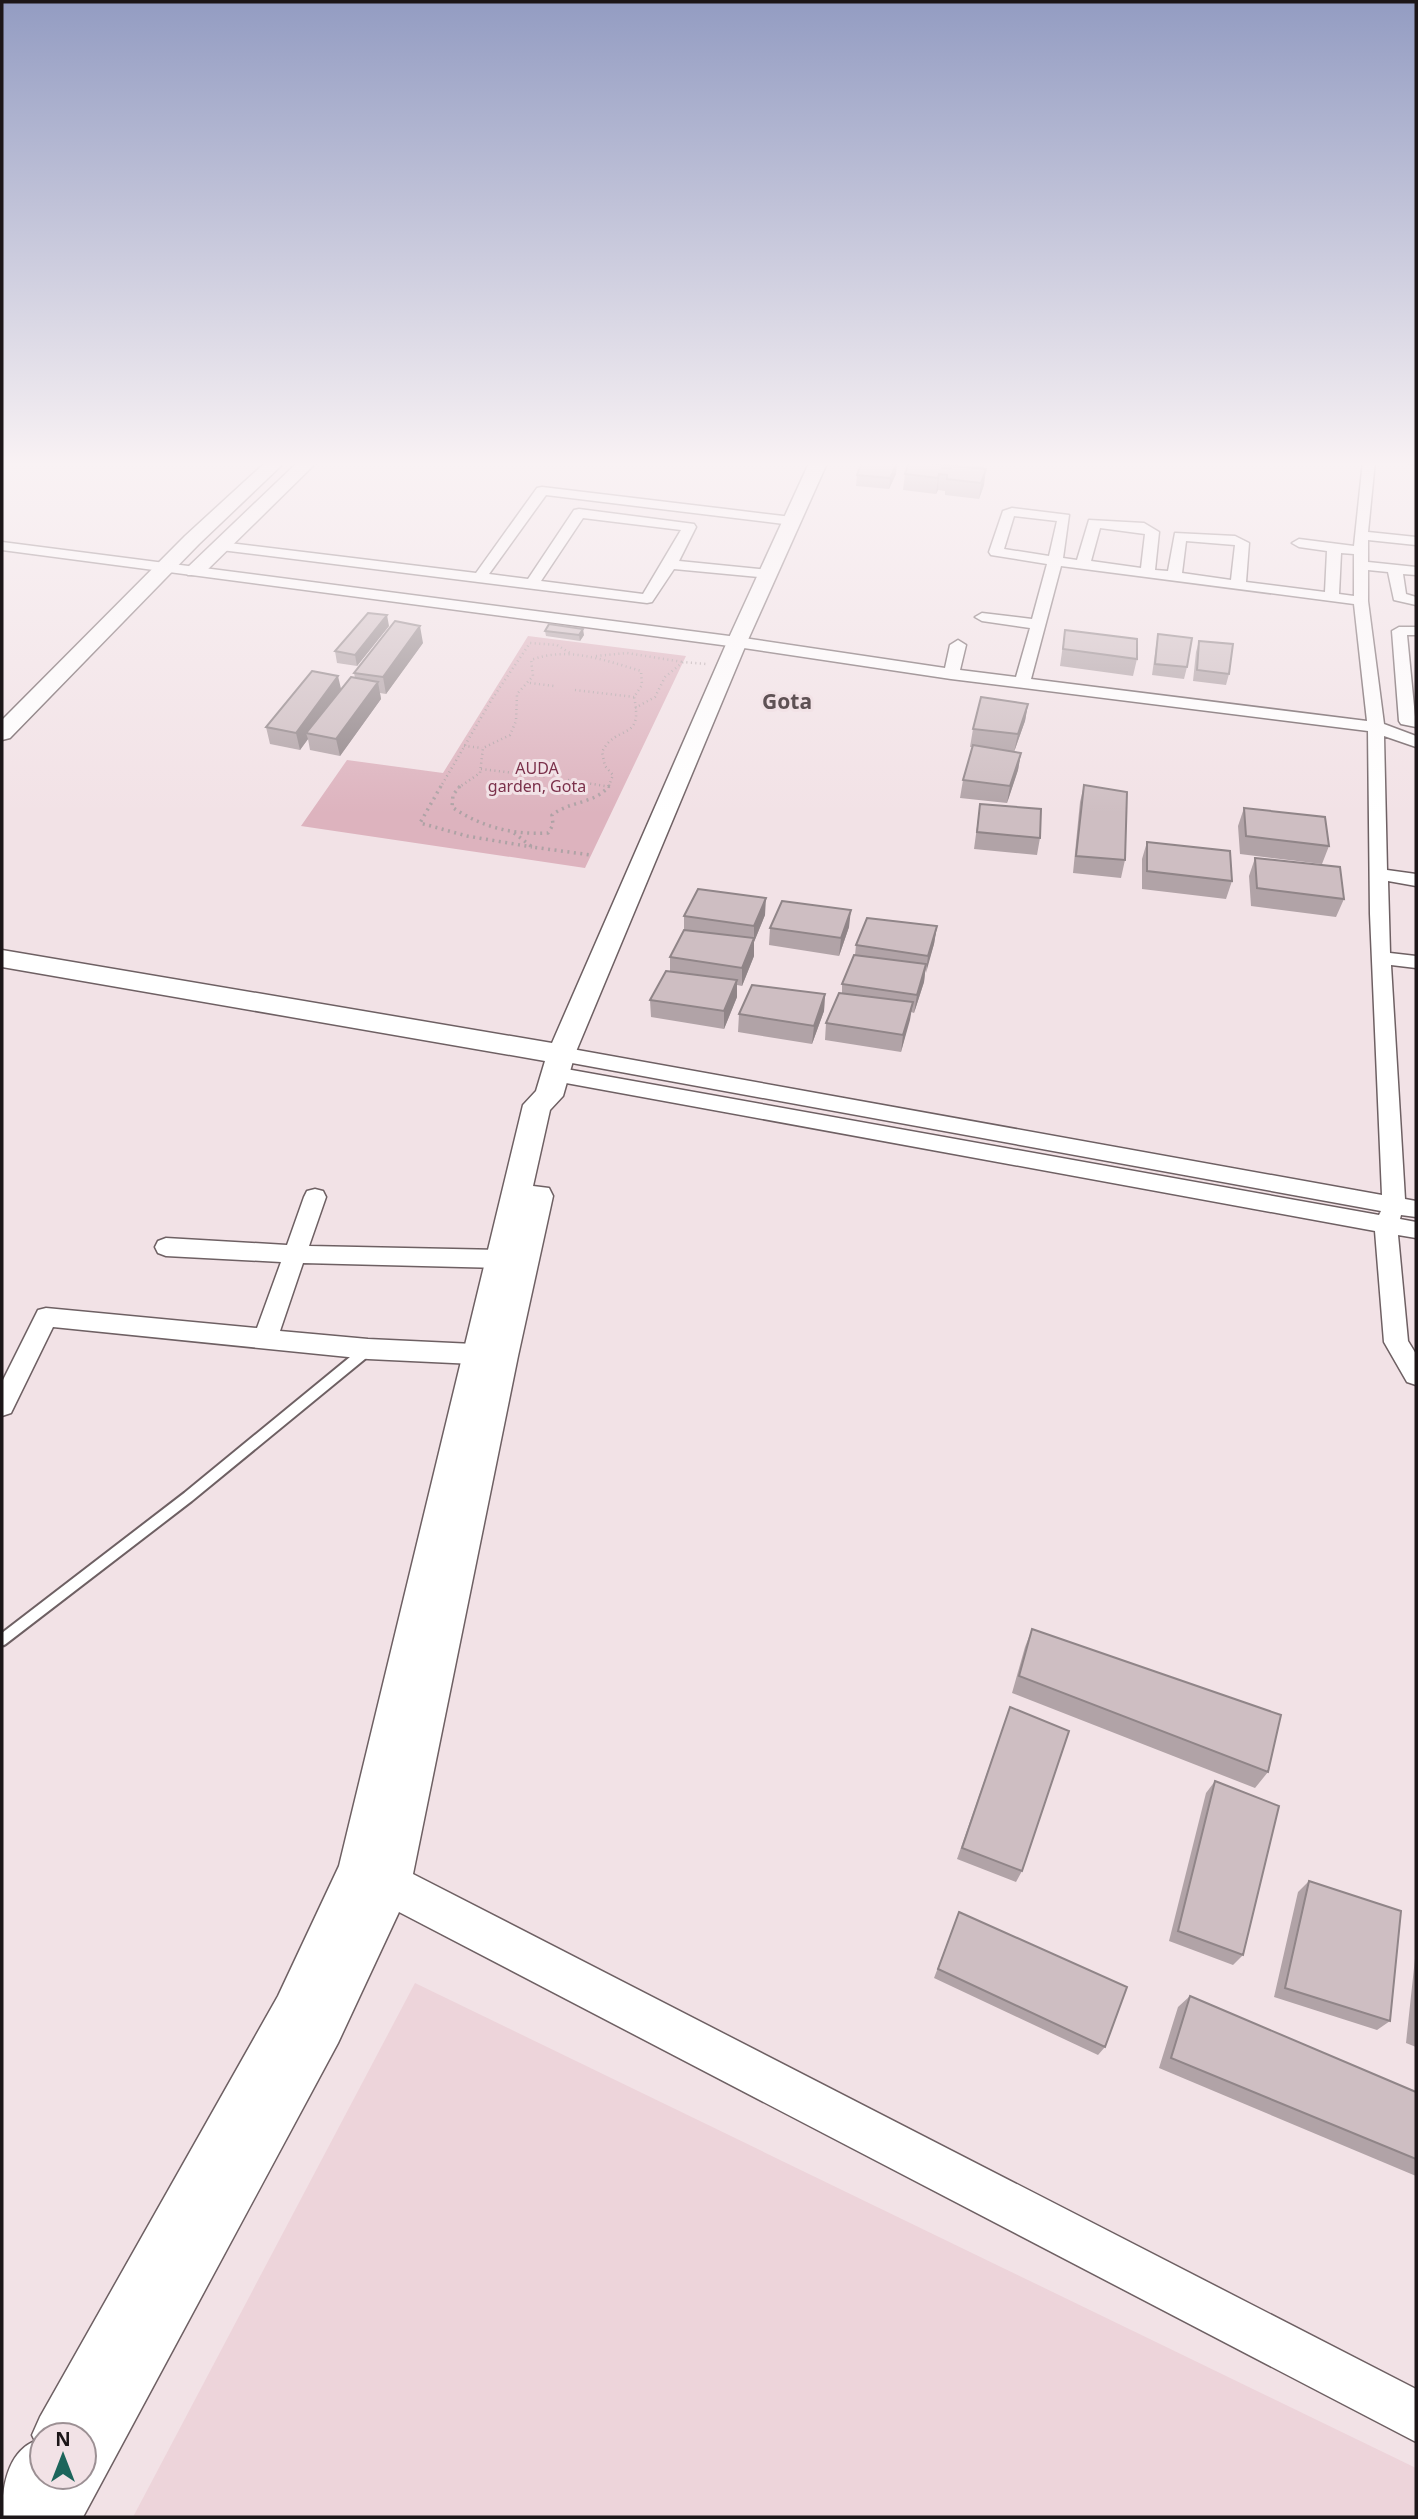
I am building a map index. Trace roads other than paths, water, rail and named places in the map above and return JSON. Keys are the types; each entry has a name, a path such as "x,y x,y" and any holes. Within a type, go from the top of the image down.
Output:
{"street":[{"path":"2,733 155,579"},
{"path":"259,579 737,642 954,660 1024,674 1376,727 1412,741 1412,721 1399,631 1416,631"},
{"path":"492,579 647,599 660,579"},
{"path":"532,584 536,579"},
{"path":"490,1355 501,1259 537,1105 555,1075 726,667 766,579"},
{"path":"1024,674 1050,579"},
{"path":"1186,579 1361,601"},
{"path":"1238,585 1239,579"},
{"path":"1332,597 1333,579"},
{"path":"1361,579 1361,601 1376,727 1382,958 1399,1213 1396,1342 1416,1375"},
{"path":"1396,579 1399,597 1416,601"},
{"path":"982,617 1037,624"},
{"path":"1379,873 1416,880"},
{"path":"2,958 555,1075"},
{"path":"1382,958 1416,962"},
{"path":"2,976 555,1075 1399,1213 1416,1230"},
{"path":"98,2437 322,2027 374,1877 490,1355 559,1106 555,1075"},
{"path":"265,1339 315,1197"},
{"path":"166,1247 295,1254 501,1259"},
{"path":"2,1406 46,1317 368,1349 490,1355"},
{"path":"374,1877 1416,2416"},
{"path":"66,2421 294,2012 374,1877"},
{"path":"13,2517 28,2490"},
{"path":"54,2517 68,2491"}],"lane":[{"path":"2,1640 188,1497 368,1349"}],"district":[{"name":"Gota","path":"787,701"}],"park label":[{"name":"AUDA garden, Gota","path":"537,777"}]}
